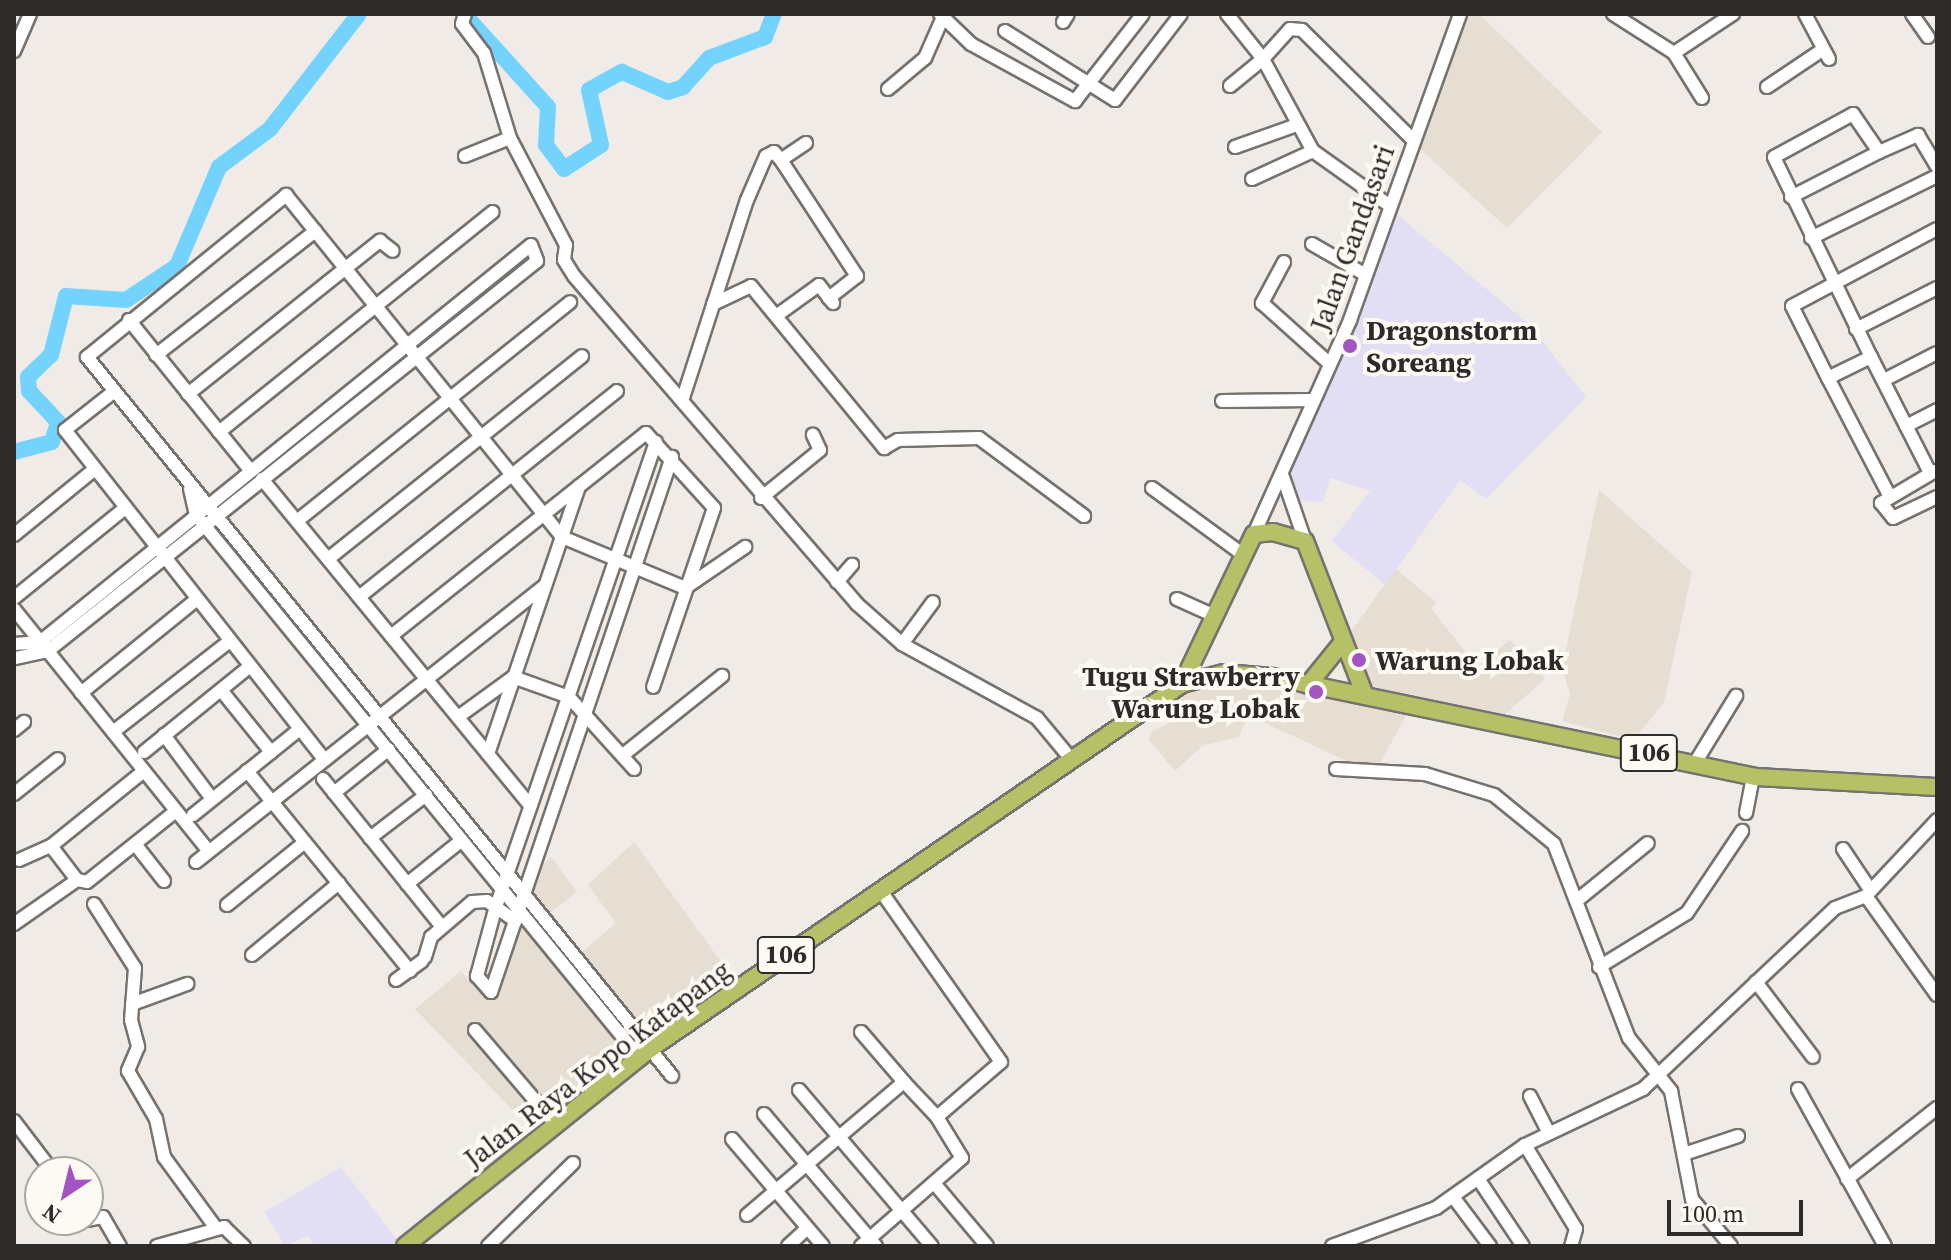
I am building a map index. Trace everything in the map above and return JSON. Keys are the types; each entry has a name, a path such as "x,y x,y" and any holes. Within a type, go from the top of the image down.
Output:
{"main road":[{"path":"1182,684 1254,534 1305,541 1342,643 1364,693"},
{"path":"1308,685 1342,643"},
{"path":"1194,659 1207,676"},
{"name":"106","path":"1182,684 1207,676 1240,673 1364,693 1753,776 1937,787"},
{"name":"Jalan Raya Kopo Katapang","path":"405,1246 644,1053 1182,684"}],"street":[{"path":"14,51 30,14"},
{"path":"888,89 920,65 941,16 971,44 1075,101 1143,14"},
{"path":"1005,31 1088,85 1117,99 1181,14"},
{"path":"1227,14 1263,59 1294,126 1313,151 1390,206"},
{"name":"Jalan Gandasari","path":"1254,534 1283,477 1366,275 1460,14"},
{"path":"1613,14 1674,53 1702,98"},
{"path":"1674,53 1733,14"},
{"path":"1767,87 1826,55 1805,14"},
{"path":"1912,14 1928,37"},
{"path":"464,16 484,53 510,138 566,245 565,263 761,498 837,582 902,644 1023,708 1071,759"},
{"path":"1230,86 1263,59 1294,21 1413,140"},
{"path":"1879,152 1853,114 1774,157 1856,329 1933,471 1889,495 1881,503 1893,518 1937,497"},
{"path":"1235,147 1294,126"},
{"path":"1791,197 1918,135 1937,167"},
{"path":"465,156 510,138"},
{"path":"781,160 806,143"},
{"path":"1252,179 1313,151"},
{"path":"682,401 764,159 774,152 857,276 831,300 819,285 776,316"},
{"path":"1811,238 1937,176"},
{"path":"672,1076 644,1053 517,916 501,889 389,749 373,718 216,507 190,489 112,393 87,357 286,195 562,537 616,558 634,571 685,588"},
{"path":"219,432 378,308 493,212"},
{"path":"1889,495 1819,360 1808,358 1787,313 1792,306 1833,283 1937,229"},
{"path":"156,355 315,231"},
{"path":"188,394 380,241 393,251"},
{"path":"1312,244 1366,275"},
{"path":"14,658 44,647 256,475 537,261 531,245 407,344 256,475"},
{"path":"1284,262 1262,303 1330,364"},
{"path":"713,304 749,284 884,448 901,439 979,438 1084,516"},
{"path":"1856,329 1937,288"},
{"path":"297,521 570,302"},
{"path":"129,320 531,806"},
{"path":"1884,380 1937,353"},
{"path":"328,559 582,356"},
{"path":"1828,378 1871,357"},
{"path":"359,597 617,391"},
{"path":"112,393 64,429 323,758"},
{"path":"1222,401 1313,400"},
{"path":"1906,426 1937,410"},
{"path":"391,636 644,434 672,457 714,508 653,687"},
{"path":"761,498 820,450 813,435"},
{"path":"656,442 501,889 477,976 488,991 525,895 672,457"},
{"path":"14,535 95,469"},
{"path":"1283,477 1305,541"},
{"path":"488,754 579,486"},
{"path":"1152,488 1245,556"},
{"path":"190,489 200,520 507,873 644,1053"},
{"path":"14,598 125,508"},
{"path":"216,538 231,527"},
{"path":"685,588 745,547"},
{"path":"837,582 852,565"},
{"path":"196,862 424,677 545,585"},
{"path":"81,693 197,599"},
{"path":"1177,599 1215,616"},
{"path":"902,644 933,602"},
{"path":"14,609 208,850"},
{"path":"113,732 230,641"},
{"path":"14,644 44,647"},
{"path":"144,752 244,671"},
{"path":"623,755 722,676"},
{"path":"513,677 569,697 586,711 634,769"},
{"path":"458,717 513,677"},
{"path":"221,690 271,752"},
{"path":"1695,763 1736,696"},
{"path":"193,815 295,733"},
{"path":"164,735 212,799"},
{"path":"334,793 389,749"},
{"path":"14,794 58,759"},
{"path":"1336,769 1425,774 1507,802 1554,844 1585,895 1635,1050 1662,1072 1671,1091 1688,1153 1692,1199 1731,1246"},
{"path":"19,860 51,846 144,771"},
{"path":"247,771 410,971"},
{"path":"1746,813 1753,776"},
{"path":"323,779 441,926"},
{"path":"370,838 426,795"},
{"path":"14,924 77,880 89,881 176,811"},
{"path":"1332,1246 1454,1198 1548,1131 1622,1101 1662,1072 1846,899 1868,894 1937,820"},
{"path":"1605,964 1687,913 1742,831"},
{"path":"407,884 462,840"},
{"path":"227,905 305,842"},
{"path":"1585,895 1648,843"},
{"path":"135,844 164,881"},
{"path":"51,846 77,880"},
{"path":"1843,849 1868,894 1937,995"},
{"path":"252,955 339,883"},
{"path":"880,890 959,1009 1002,1058 937,1117"},
{"path":"396,980 424,959 441,926 479,900 517,916"},
{"path":"94,904 135,968 132,1004 138,1047 128,1071 156,1119 164,1157 216,1228"},
{"path":"1756,982 1813,1057"},
{"path":"132,1004 187,984"},
{"path":"475,1030 556,1125"},
{"path":"764,1114 869,1243 964,1154 937,1117 861,1032"},
{"path":"747,1215 904,1082"},
{"path":"1798,1089 1885,1246"},
{"path":"799,1090 932,1246"},
{"path":"1530,1096 1548,1131"},
{"path":"1847,1179 1937,1108"},
{"path":"14,1121 41,1156"},
{"path":"1688,1153 1738,1136"},
{"path":"732,1139 823,1246"},
{"path":"1525,1145 1576,1229 1571,1246"},
{"path":"488,1246 573,1163"},
{"path":"1479,1180 1523,1246"},
{"path":"934,1183 987,1246"},
{"path":"1454,1198 1490,1246"},
{"path":"104,1219 120,1246"},
{"path":"157,1246 216,1228 235,1230 244,1246"},
{"path":"788,1246 807,1228"}],"shaded area":[{"path":"1464,14 1479,14 1602,132 1507,228 1419,148"},
{"path":"1394,212 1531,326 1586,397 1486,499 1460,480 1385,585 1332,541 1370,491 1330,478 1323,502 1297,500 1290,466"},
{"path":"1599,490 1692,572 1664,702 1634,740 1562,721 1570,694 1562,669"},
{"path":"1396,569 1436,602 1431,608 1477,667 1510,640 1545,679 1505,714 1370,686 1349,634"},
{"path":"1219,681 1304,689 1407,714 1379,765 1351,763 1248,715 1239,737 1203,745 1175,771 1149,740 1151,732 1182,717 1172,695"},
{"path":"634,842 732,977 653,1033 537,1135 415,1009 461,971 480,993 523,883 551,857 577,892 551,912 577,956 616,923 588,885"},
{"path":"341,1167 397,1240 389,1246 315,1246 308,1236 285,1246 264,1212"}],"waterway":[{"path":"14,452 52,442 58,422 29,391 28,377 51,355 66,296 126,300 177,266 219,167 270,129 359,14"},
{"path":"464,14 548,107 546,145 564,169 601,145 589,90 622,72 668,92 683,87 709,58 765,37 774,14"}],"place":[{"name":"Dragonstorm Soreang","path":"1350,346"},
{"name":"Warung Lobak","path":"1359,660"},
{"name":"Tugu Strawberry Warung Lobak","path":"1316,692"}]}
